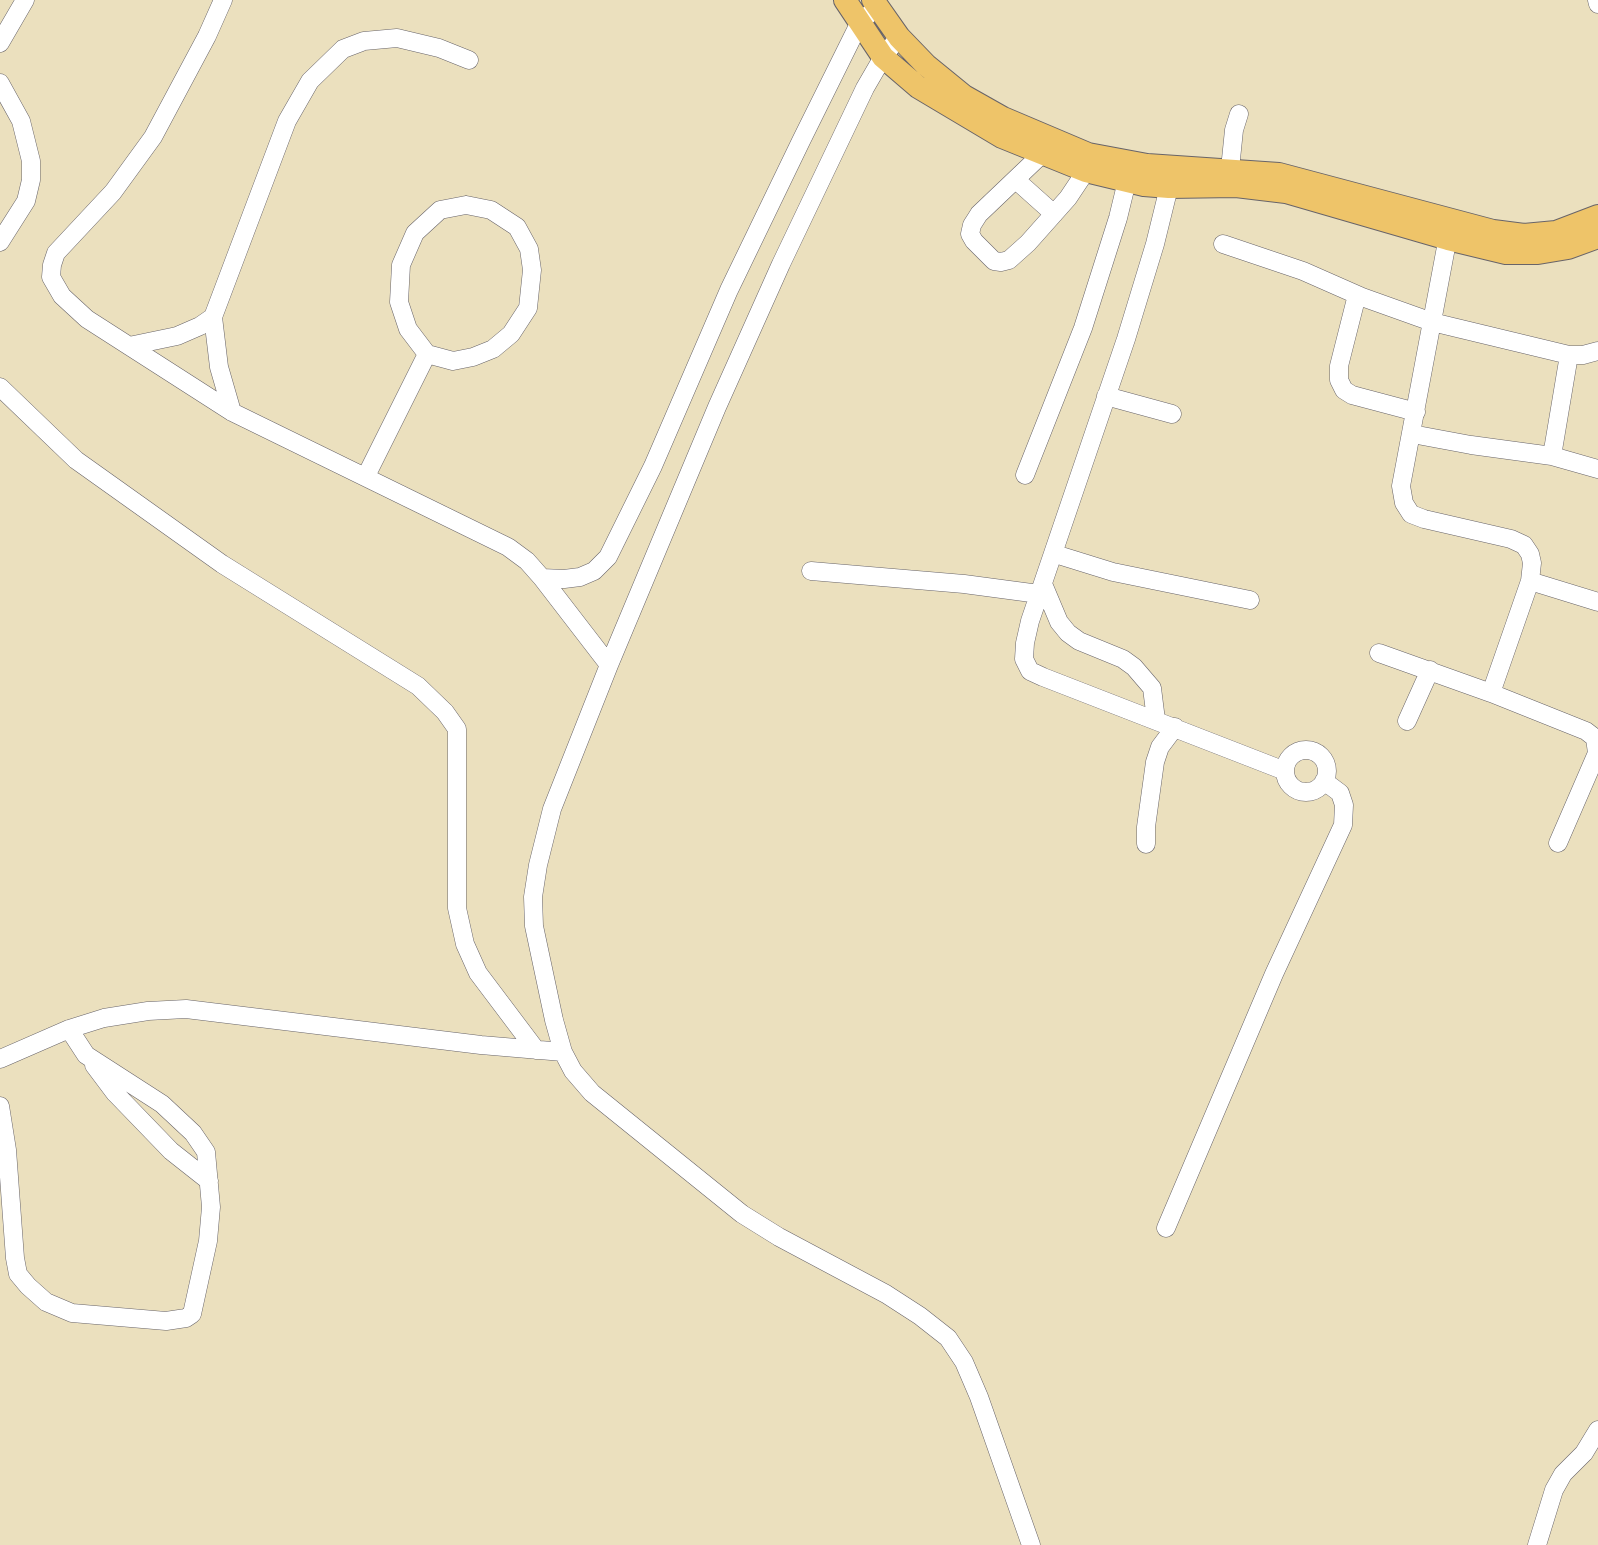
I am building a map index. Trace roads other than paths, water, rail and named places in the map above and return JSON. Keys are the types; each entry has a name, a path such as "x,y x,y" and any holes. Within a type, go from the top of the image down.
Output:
{"main road":[{"path":"845,0 883,57 918,87 960,114 1002,137 1042,154 1074,161 1127,181 1170,187 1236,186 1286,192 1450,229 1494,231 1524,235 1556,232 1598,216"},
{"path":"875,3 900,37 926,65 964,96 1074,161"},
{"path":"1074,161 1088,154 1147,165 1279,174 1450,229 1506,253 1538,253 1568,248 1598,237"}],"street":[{"path":"0,43 25,0"},
{"path":"223,0 207,36 153,137 112,192 56,253 51,277 62,296 87,319 232,412 508,547 526,561 542,578 609,664"},
{"path":"1597,0 1598,4"},
{"path":"542,578 564,579 580,577 594,570 608,557 653,466 734,281 860,22 875,3"},
{"path":"900,37 883,57 845,128 717,407 609,664 552,809 538,865 533,897 534,926 554,1020 564,1052 574,1071 592,1093 742,1214 779,1237 886,1294 920,1316 948,1338 964,1362 979,1396 1031,1545"},
{"path":"232,412 219,367 212,317 287,121 310,81 343,49 364,41 397,38 439,48 469,60"},
{"path":"0,83 21,121 31,162 31,180 26,201 0,242"},
{"path":"1230,170 1234,130 1239,114"},
{"path":"1042,154 979,214 972,225 970,234 974,241 994,261 1009,260 1054,214 1074,161"},
{"path":"1016,180 1054,214"},
{"path":"1025,475 1083,328 1118,218 1127,181"},
{"path":"1170,187 1155,244 1041,589 1025,643 1024,659 1030,671 1285,771"},
{"path":"466,205 491,210 516,226 529,249 532,270 528,308 511,334 493,349 474,357 453,361 426,354 408,329 399,302 401,265 415,232 440,210 466,205"},
{"path":"1450,229 1401,486 1404,503 1411,514 1424,519 1511,539 1524,545 1530,554 1532,563 1530,581 1491,693"},
{"path":"1223,244 1304,271 1356,295 1432,322 1569,355 1583,355 1598,351"},
{"path":"1356,295 1339,366 1339,380 1344,390 1352,395 1416,412"},
{"path":"129,346 177,336 200,326 212,317"},
{"path":"366,476 426,354"},
{"path":"1552,456 1569,355"},
{"path":"0,388 76,460 222,564 418,686 445,712 457,729 457,908 465,944 478,973 536,1050"},
{"path":"1106,396 1172,414"},
{"path":"1412,434 1471,445 1552,456 1598,470"},
{"path":"1054,554 1114,572 1250,600"},
{"path":"811,570 1041,589"},
{"path":"1530,581 1598,602"},
{"path":"1041,589 1059,622 1068,633 1079,641 1123,660 1134,667 1152,688 1156,720"},
{"path":"1379,653 1491,693 1586,731 1595,738 1597,754 1558,843"},
{"path":"1407,721 1430,670"},
{"path":"1146,844 1146,827 1154,762 1160,747 1175,727"},
{"path":"1301,751 1307,751 1320,756 1326,768 1324,781 1314,790 1300,791 1289,784 1285,771 1289,758 1301,751"},
{"path":"1166,1228 1274,974 1343,825 1344,805 1340,793 1324,781"},
{"path":"0,1059 69,1029 104,1018 148,1011 186,1009 564,1052"},
{"path":"69,1029 115,1093 171,1151 186,1165 209,1181"},
{"path":"0,1106 7,1150 16,1265 18,1274 28,1286 59,1309 72,1313 166,1321 186,1318 192,1314 208,1241 209,1181 206,1152 193,1133 162,1104 86,1055"},
{"path":"1537,1545 1554,1490 1563,1474 1584,1452 1598,1430"}]}
